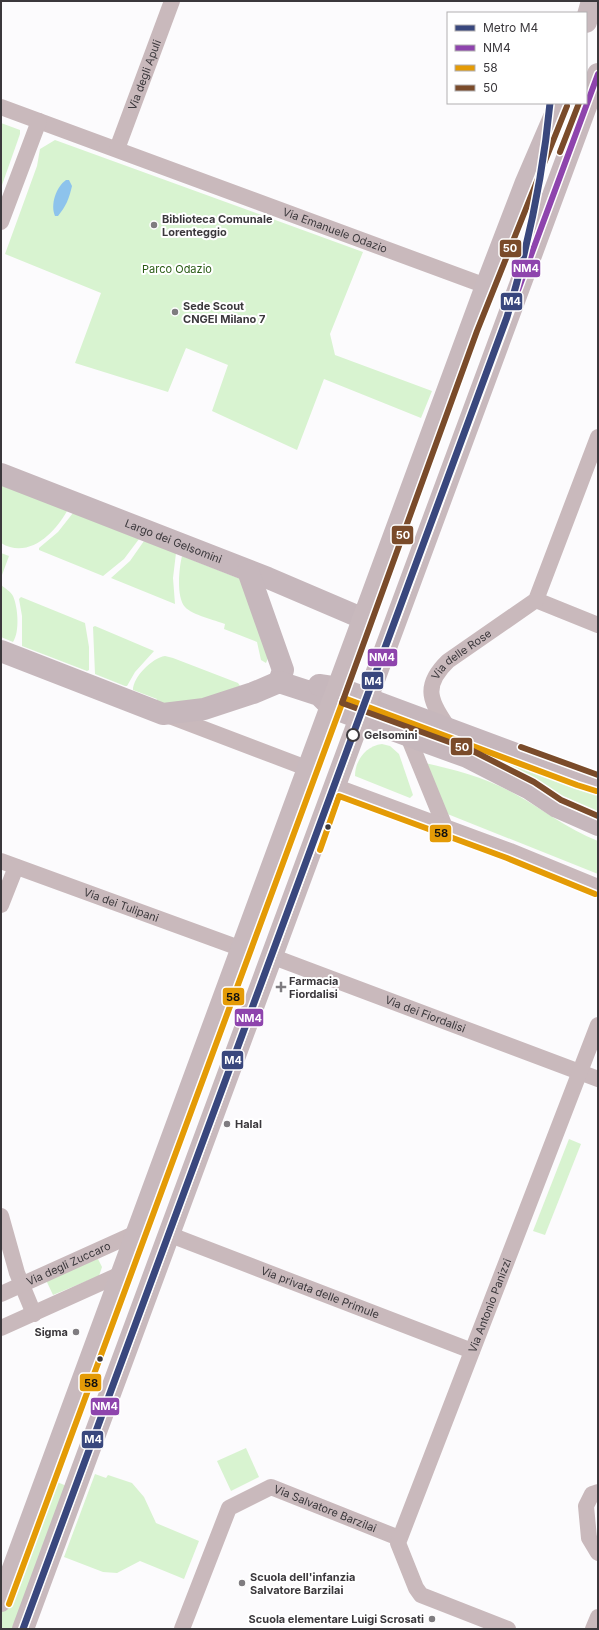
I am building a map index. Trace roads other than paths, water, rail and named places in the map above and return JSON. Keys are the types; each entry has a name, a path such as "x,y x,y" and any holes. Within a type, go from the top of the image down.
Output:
{"main road":[{"path":"587,103 598,74"},
{"path":"1,1601 123,1273 136,1233 332,708 486,286 526,182 560,104"},
{"path":"23,1629 587,104"},
{"path":"526,182 553,193"},
{"path":"486,286 514,298"}],"street":[{"name":"Via degli Apuli","path":"117,149 172,1"},
{"name":"Via Emanuele Odazio","path":"1,107 486,286"},
{"path":"1,222 39,121"},
{"path":"598,437 536,600 598,625"},
{"name":"Largo dei Gelsomini","path":"1,474 248,571 364,619"},
{"path":"248,571 281,676 319,695 332,708 364,708 449,729 598,783"},
{"name":"Via delle Rose","path":"449,729 435,704 432,693 435,676 448,661 536,600"},
{"path":"1,651 309,769"},
{"path":"163,714 204,709 253,693 281,676 312,684 339,688 364,708 407,734 467,757 524,786 557,807 598,825"},
{"path":"407,734 445,827"},
{"path":"467,757 468,748 480,740"},
{"path":"334,786 510,850 598,887"},
{"name":"Via dei Tulipani","path":"1,861 242,949"},
{"path":"1,905 16,867"},
{"name":"Via dei Fiordalisi","path":"271,956 598,1079"},
{"name":"Via Antonio Panizzi","path":"399,1538 598,1025"},
{"path":"1,1216 22,1285 34,1314"},
{"name":"Via degli Zuccaro","path":"1,1294 136,1233"},
{"name":"Via privata delle Primule","path":"168,1234 472,1351"},
{"path":"1,1328 123,1273"},
{"name":"Via Salvatore Barzilai","path":"182,1629 229,1508 271,1487 399,1538"},
{"path":"598,1492 592,1494 586,1506 590,1538 598,1553"},
{"path":"399,1538 398,1543 416,1588 421,1595 508,1629"},
{"path":"593,1629 598,1617"}],"water":[{"path":"66,180 69,180 72,186 70,195 61,212 58,216 55,216 53,207 55,196 59,187"}],"metro line":[{"name":"M4","path":"23,1629 507,317 522,264 534,211 550,104"}],"place":[{"name":"Biblioteca Comunale Lorenteggio","path":"154,225"},
{"name":"Sede Scout CNGEI Milano 7","path":"175,312"},
{"name":"Gelsomini","path":"353,735"},
{"name":"Farmacia Fiordalisi","path":"281,987"},
{"name":"Halal","path":"227,1124"},
{"name":"Sigma","path":"76,1332"},
{"name":"Scuola dell'infanzia Salvatore Barzilai","path":"242,1583"},
{"name":"Scuola elementare Luigi Scrosati","path":"432,1619"}],"park label":[{"name":"Parco Odazio","path":"177,269"}]}
